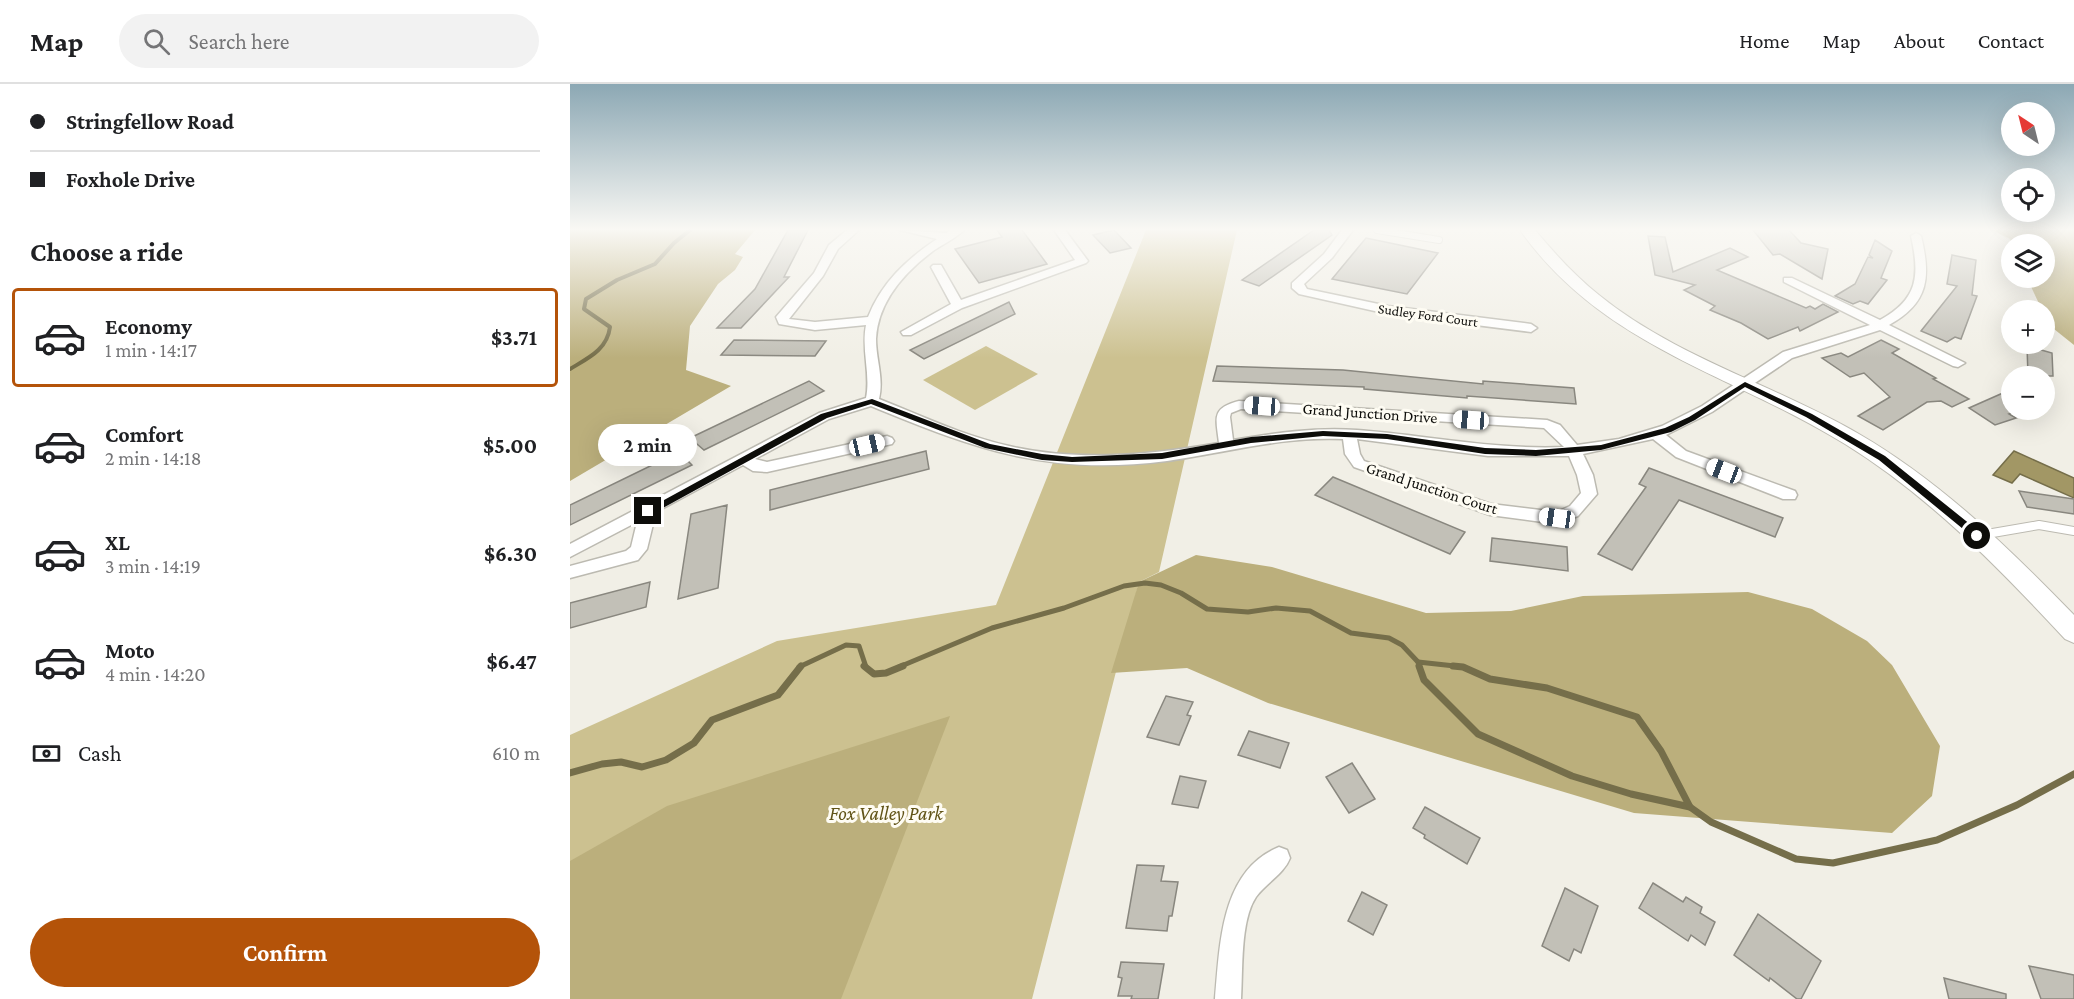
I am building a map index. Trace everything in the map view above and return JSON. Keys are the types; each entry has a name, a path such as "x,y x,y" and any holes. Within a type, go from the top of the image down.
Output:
{"main road":[{"path":"1563,273 1622,319 1649,336 1821,422 1882,458 1977,536 2074,632"}],"street":[{"path":"820,273 782,317 783,321 791,324 839,325 872,320"},
{"path":"872,401 876,386 876,372 871,348 872,320 882,299 903,273"},
{"path":"940,273 958,305"},
{"path":"907,332 958,305 1049,273"},
{"name":"Sudley Ford Court","path":"1309,273 1298,283 1298,288 1303,292 1388,310 1531,328"},
{"path":"570,551 746,460 824,416 872,401 978,443 1042,457 1072,459 1135,459 1167,456 1226,444 1302,434 1387,436 1485,451 1536,453 1601,447 1656,434 1692,418 1745,384 1778,359 1798,350 1859,333 1877,325 1904,309 1918,291 1921,273"},
{"path":"1788,280 1958,363"},
{"name":"Grand Junction Drive","path":"1226,444 1223,417 1225,411 1239,405 1547,424 1562,432 1574,451"},
{"name":"Grand Junction Court","path":"1350,434 1350,449 1359,464 1490,509 1557,518 1575,512 1589,494 1588,484 1574,451"},
{"path":"1656,434 1681,454 1789,495"},
{"path":"746,460 758,467 767,467 887,441"},
{"path":"570,572 632,556 639,549 648,511"},
{"path":"1228,999 1237,913 1246,892 1279,858"}],"lane":[{"path":"1977,536 2027,525 2045,524 2074,531"}],"green space":[{"path":"570,273 732,273 718,284 690,326 686,370 731,386 570,481"},
{"name":"Fox Valley Park","path":"1129,273 1227,273 1159,572 1139,582 1032,999 570,999 570,735 777,641 996,605"},
{"path":"2055,273 2074,273 2074,345 2055,330 2055,300 2037,300 2032,288 2055,288"},
{"path":"986,346 1038,374 975,410 923,380"},
{"path":"1196,555 1272,567 1426,613 1511,611 1583,596 1748,592 1812,609 1867,641 1892,665 1940,746 1932,796 1892,833 1634,813 1268,703 1187,668 1111,673 1139,582"},
{"path":"950,716 841,999 570,999 570,861 667,806"}],"shaded area":[{"path":"2014,451 2074,478 2074,498 2020,474 2012,483 1993,475"}],"building":[{"path":"764,273 786,273 784,277 789,277 741,328 717,328 755,289"},
{"path":"972,273 1016,273 979,283"},
{"path":"1253,273 1278,273 1259,286 1242,280"},
{"path":"1337,273 1423,273 1407,294 1332,279"},
{"path":"1655,273 1723,273 1806,308 1810,306 1815,309 1823,304 1838,312 1800,331 1798,327 1768,339 1741,323 1710,310 1715,306 1684,290 1695,285 1655,275"},
{"path":"1811,273 1823,273 1822,279"},
{"path":"1860,273 1883,273 1881,278 1887,280 1868,304 1860,301 1853,304 1835,296 1855,284"},
{"path":"1949,273 1975,273 1972,295 1977,296 1961,339 1955,337 1947,342 1921,331 1957,286 1947,284"},
{"path":"1009,302 1015,314 924,359 910,350"},
{"path":"734,340 826,341 815,356 721,355"},
{"path":"1881,340 1899,349 1892,353 1969,399 1952,407 1941,401 1927,402 1883,430 1858,416 1890,397 1864,373 1850,377 1822,358 1841,353 1848,357"},
{"path":"2027,354 2052,354 2053,366 2028,366"},
{"path":"1217,366 1343,370 1483,384 1483,381 1574,388 1576,404 1467,396 1467,398 1364,389 1364,387 1213,381"},
{"path":"809,381 824,391 704,450 690,438"},
{"path":"2001,394 2001,420 2010,420 1995,425 1969,408"},
{"path":"926,451 929,469 770,510 770,490"},
{"path":"679,452 692,465 570,525 570,505"},
{"path":"1649,468 1783,518 1775,537 1679,500 1632,570 1598,554 1646,487 1639,484"},
{"path":"1333,477 1465,532 1450,554 1315,495"},
{"path":"2019,491 2074,499 2074,514 2027,507"},
{"path":"727,505 718,588 678,599 691,514"},
{"path":"1492,538 1567,547 1568,571 1490,561"},
{"path":"650,582 646,607 570,628 570,603"},
{"path":"1166,696 1193,702 1187,715 1191,716 1179,745 1147,737"},
{"path":"1249,731 1289,743 1280,768 1238,755"},
{"path":"1352,763 1375,799 1349,813 1326,777"},
{"path":"1180,776 1206,781 1198,808 1172,804"},
{"path":"1425,807 1480,838 1467,864 1424,838 1425,835 1413,828"},
{"path":"1137,865 1164,866 1161,881 1178,882 1167,931 1126,928"},
{"path":"1653,883 1683,902 1686,897 1702,907 1700,913 1715,922 1705,945 1691,935 1688,941 1639,908"},
{"path":"1565,888 1598,906 1581,953 1574,949 1569,961 1542,946"},
{"path":"1362,892 1387,905 1373,935 1348,921"},
{"path":"1758,914 1821,961 1801,999 1797,999 1770,978 1769,981 1734,955"},
{"path":"1121,962 1164,964 1158,999 1131,999 1132,996 1118,996 1122,978 1118,977"},
{"path":"2029,966 2074,975 2074,999 2041,999"},
{"path":"1944,978 2006,994 2006,999 1949,999"}],"waterway":[{"path":"570,369 601,347 610,327 584,309 586,299 617,280 634,273"},
{"path":"899,667 992,628 1064,608 1124,586 1145,583 1161,585 1181,593 1207,609 1248,612 1276,608 1310,611 1351,633 1389,638 1402,645 1418,662"},
{"path":"801,666 846,645 859,646 866,667"},
{"path":"1418,662 1464,667"},
{"path":"1418,662 1420,667"},
{"path":"570,773 602,764 621,762 642,767 666,760 694,743 712,720 778,695 801,666"},
{"path":"864,666 874,674 886,673 903,666"},
{"path":"1419,666 1424,680 1478,734 1572,776 1631,794 1690,807"},
{"path":"1453,666 1463,667 1490,679 1547,688 1637,717 1661,751 1690,807"},
{"path":"1690,807 1711,822 1796,859 1833,863 1937,840 2017,805 2074,774"}],"route":[{"path":"648,511 824,416 872,401 957,436 988,446 1042,457 1135,459 1251,440 1289,435 1323,434 1387,436 1485,451 1536,453 1601,447 1640,439 1668,430 1692,418 1745,384 1798,410 1882,458 1930,495 1977,536"}]}
